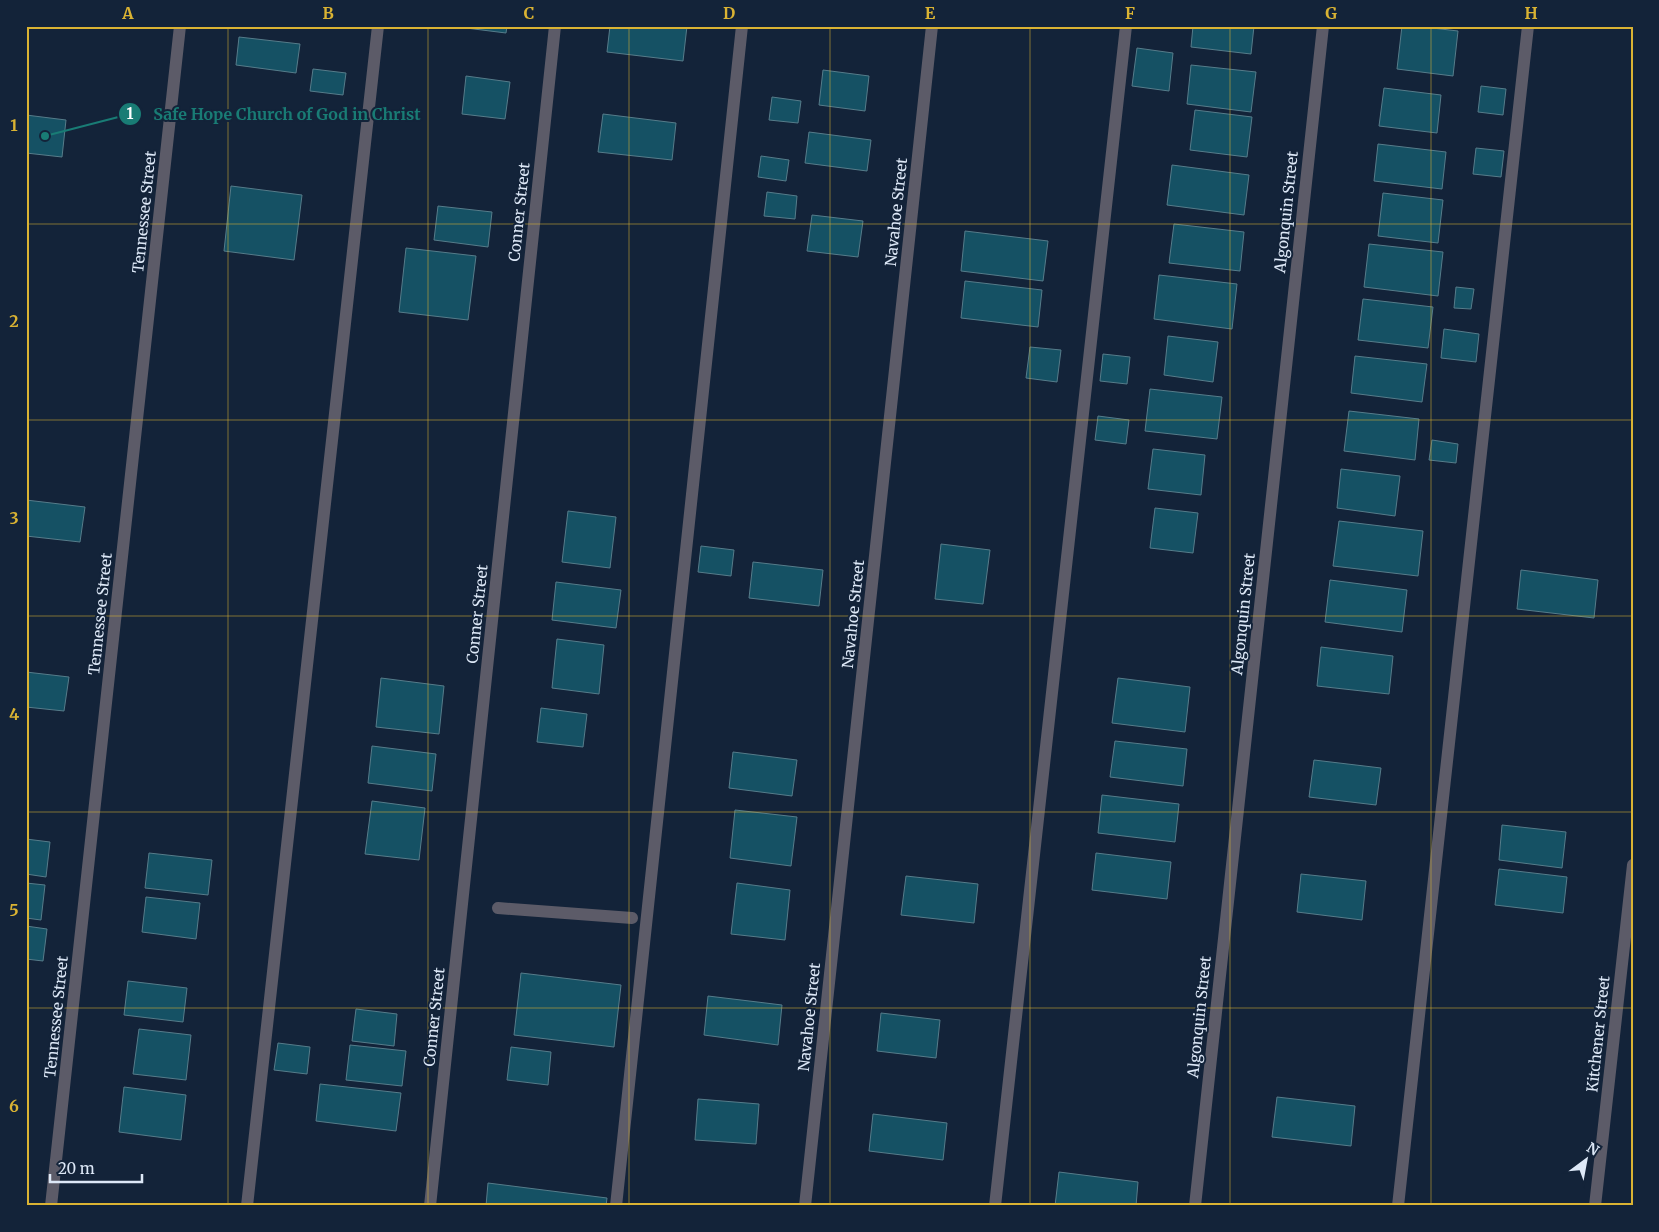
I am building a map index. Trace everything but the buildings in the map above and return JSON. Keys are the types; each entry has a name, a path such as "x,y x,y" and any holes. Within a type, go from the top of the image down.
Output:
{"street":[{"name":"Tennessee Street","path":"52,1206 180,26"},
{"path":"247,1206 378,26"},
{"name":"Conner Street","path":"430,1206 555,26"},
{"path":"616,1206 742,26"},
{"name":"Navahoe Street","path":"805,1206 932,26"},
{"path":"995,1206 1126,26"},
{"name":"Algonquin Street","path":"1195,1206 1323,26"},
{"path":"1398,1206 1528,26"},
{"name":"Kitchener Street","path":"1596,1206 1633,865"},
{"path":"498,908 632,918"}],"place":[{"name":"Safe Hope Church of God in Christ","path":"45,136"}]}
